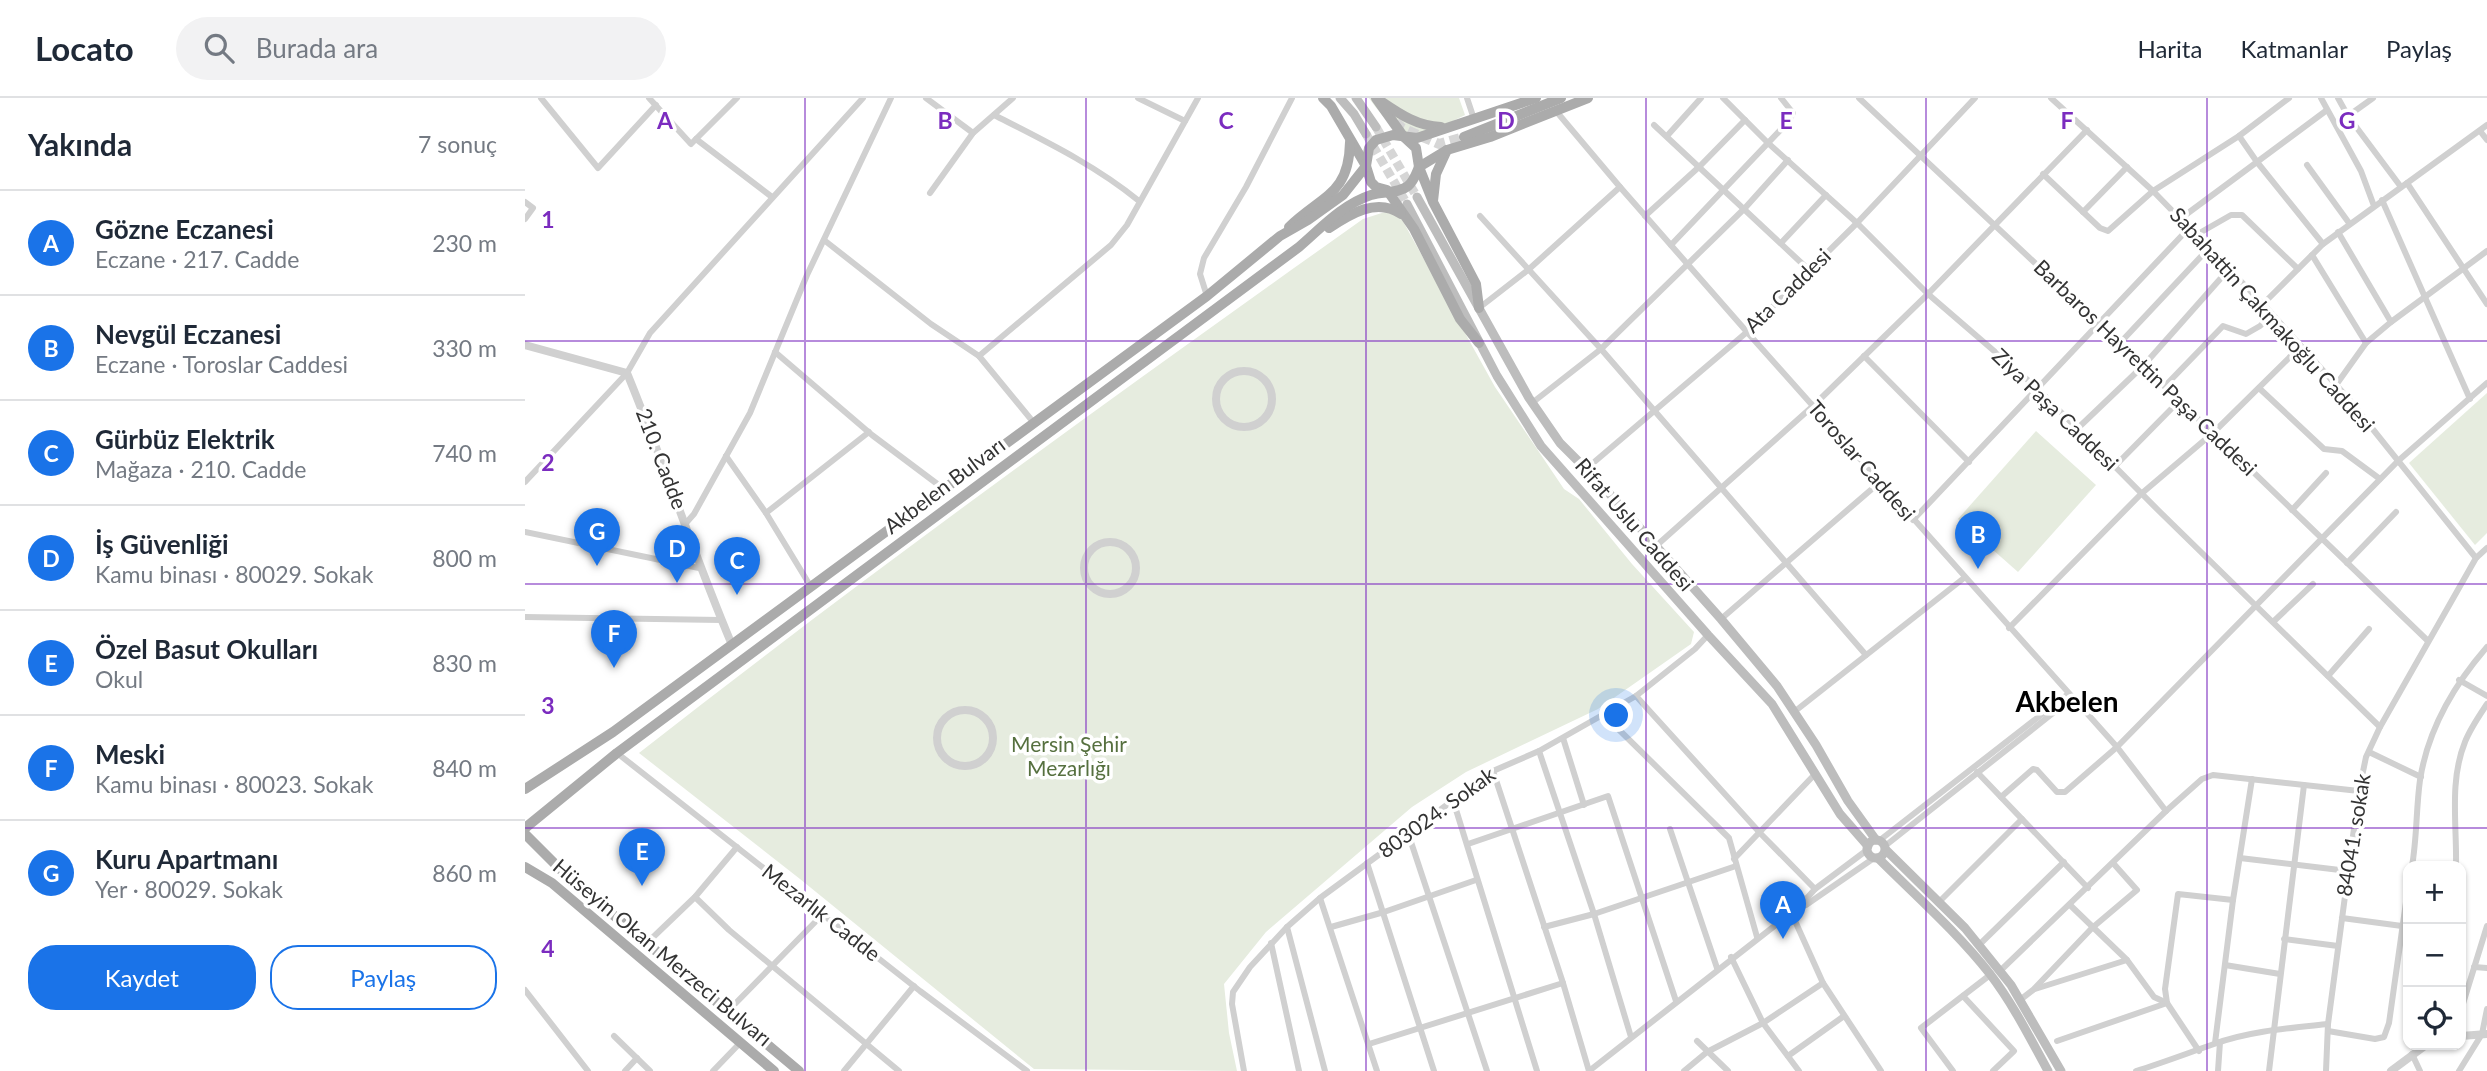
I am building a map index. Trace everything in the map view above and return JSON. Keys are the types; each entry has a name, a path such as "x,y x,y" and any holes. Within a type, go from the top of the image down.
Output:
{"main road":[{"path":"1323,98 1331,106 1366,166 1371,182 1376,187 1391,191 1409,186 1419,167 1447,150 1490,137 1588,98"},
{"path":"1340,98 1366,134"},
{"path":"1356,98 1376,127"},
{"path":"1403,136 1417,138 1536,98"},
{"path":"1464,137 1561,98"},
{"path":"1377,99 1405,117 1427,126 1449,127"},
{"path":"1377,99 1403,136 1416,148 1419,167 1433,202 1476,284 1479,308"},
{"name":"Akbelen Bulvarı","path":"525,789 613,732 1207,296 1280,236 1343,195 1366,166 1369,148 1385,136 1403,136"},
{"path":"1280,236 1301,215 1341,184 1350,163 1350,142"},
{"path":"1433,202 1436,174 1447,150"},
{"name":"Akbelen Bulvarı","path":"525,828 617,753 1299,247 1346,206 1370,195 1391,191"},
{"path":"1391,191 1414,229 1460,319 1479,343"},
{"name":"Rifat Uslu Caddesi","path":"1417,197 1532,403 1560,443 1656,545 1777,686 1847,801 1882,844 1979,945 2000,971 2061,1071"},
{"name":"Rifat Uslu Caddesi","path":"1406,204 1497,376 1541,446 1772,704 1840,814 1876,858 1941,920 1990,975 2021,1019 2048,1071"},
{"path":"1299,247 1357,210 1383,207 1394,209 1405,216"},
{"name":"Hüseyin Okan Merzeci Bulvarı","path":"525,834 568,877 799,1071"},
{"path":"1867,848 1882,844 1884,854 1876,858"},
{"name":"Hüseyin Okan Merzeci Bulvarı","path":"525,867 552,883 773,1071"}],"street":[{"path":"541,98 598,168 656,105"},
{"path":"649,98 691,144 737,98"},
{"path":"525,482 627,373 650,333 863,98"},
{"path":"686,523 694,514 750,413 824,240 891,98"},
{"path":"926,98 973,133"},
{"path":"930,194 973,133 1013,98"},
{"path":"1138,98 1185,121"},
{"path":"979,356 1111,245 1127,225 1198,98"},
{"path":"1207,296 1200,274 1204,258 1246,187 1292,98"},
{"path":"1467,98 1474,119"},
{"path":"1667,136 1701,98"},
{"name":"Ziya Paşa Caddesi","path":"1723,98 1768,143 1857,223 1927,294 2037,388 2141,494 2381,727"},
{"path":"1671,245 1789,121 1793,113 1781,98"},
{"name":"Barbaros Hayrettin Paşa Caddesi","path":"1859,98 2120,342 2428,641"},
{"name":"Ata Caddesi","path":"1586,469 1747,332 1857,223 1975,98"},
{"name":"Sabahattin Çakmakoğlu Caddesi","path":"2051,98 2153,191 2263,304 2336,385 2476,558"},
{"path":"2043,174 2099,228 2108,231 2153,191 2239,136 2289,98"},
{"path":"2321,98 2361,171 2374,206"},
{"path":"2338,98 2348,116 2404,185 2487,304"},
{"path":"2348,116 2373,98"},
{"path":"2180,219 2327,110"},
{"name":"Toroslar Caddesi","path":"1556,111 1879,482 2117,747 2166,811"},
{"path":"995,114 1114,180 1139,201"},
{"path":"1645,216 1745,120"},
{"path":"1654,125 1809,270"},
{"path":"2263,304 2323,244 2349,223 2487,125"},
{"path":"1656,545 1813,406 2087,130"},
{"path":"2480,131 2487,140"},
{"path":"2239,136 2323,244"},
{"path":"696,139 772,197"},
{"path":"1532,403 1601,349 1745,208 1788,160"},
{"path":"2307,165 2349,223"},
{"path":"2083,212 2127,167"},
{"path":"1479,308 1528,270 1620,187"},
{"path":"1781,243 1826,195"},
{"path":"2382,200 2470,399"},
{"path":"525,202 533,208 525,219"},
{"path":"2196,235 2231,215 2242,215 2298,269"},
{"path":"1480,216 1601,349 1866,655"},
{"path":"1913,520 2189,228"},
{"path":"2338,232 2391,322"},
{"path":"824,240 931,324 979,356 1034,423"},
{"path":"2120,342 2209,248"},
{"path":"2336,385 2366,343 2487,251"},
{"path":"2312,256 2366,343"},
{"path":"2077,429 2144,365 2229,269"},
{"path":"2165,386 2223,326 2246,334 2260,326 2272,314"},
{"path":"526,346 627,373"},
{"path":"2009,628 2141,494 2214,432 2301,346"},
{"path":"775,352 869,432 944,489"},
{"path":"1864,356 1969,462"},
{"path":"1246,370 1262,377 1268,384 1272,403 1262,420 1244,427 1226,421 1216,406 1215,397 1222,380 1237,371 1246,370"},
{"name":"210. Cadde","path":"627,373 686,523 699,568 732,645"},
{"path":"2001,797 2033,769 2038,770 2057,792 2065,792 2117,747 2398,461 2487,383"},
{"path":"2259,388 2324,449 2342,451 2380,479"},
{"path":"2114,467 2180,400"},
{"path":"766,513 869,432"},
{"path":"726,456 766,513 811,587"},
{"path":"2292,510 2326,473"},
{"path":"1721,618 1879,482"},
{"path":"2347,563 2396,512"},
{"path":"525,531 699,568"},
{"path":"1111,542 1127,548 1136,562 1136,571 1129,586 1114,594 1106,594 1091,587 1084,570 1084,562 1094,547 1111,542"},
{"name":"84041. sokak","path":"2326,1071 2328,1028 2348,871 2359,792 2369,752 2476,558 2486,551"},
{"path":"1794,712 1964,578"},
{"path":"2273,622 2313,584"},
{"path":"525,617 721,620"},
{"path":"2328,676 2369,629"},
{"name":"803024. Sokak","path":"1244,1071 1232,1004 1233,992 1241,978 1287,927 1320,898 1493,771 1539,751 1636,696 1695,649 1708,635"},
{"path":"2412,861 2421,776 2436,725 2459,681 2487,647"},
{"path":"2459,681 2487,696"},
{"path":"1636,696 1761,834 1815,889"},
{"path":"1882,844 1977,772 2070,696"},
{"path":"1882,844 2070,696"},
{"path":"2456,861 2454,815 2461,758 2465,742 2487,704"},
{"path":"960,710 979,713 986,719 993,736 992,745 983,760 975,765 957,765 942,754 937,736 944,719 960,710"},
{"path":"1604,715 1728,838 1757,937"},
{"path":"1563,738 1584,805"},
{"path":"1539,751 1594,914 1631,1037"},
{"path":"2369,752 2421,776"},
{"name":"Mezarlık Cadde","path":"617,753 1027,1071"},
{"path":"1493,771 1589,1071 1791,912 1815,889 1867,848"},
{"path":"1977,772 2088,888"},
{"path":"1544,927 1594,914 1735,862 1816,774"},
{"path":"2000,971 2202,779 2213,775 2359,792"},
{"path":"2218,1071 2225,965 2252,779"},
{"path":"2269,1071 2304,785"},
{"path":"1468,844 1608,796 1676,1001"},
{"path":"1453,800 1537,1071"},
{"path":"1939,902 2022,819"},
{"path":"1670,829 1717,968"},
{"path":"1408,833 1487,1071"},
{"path":"647,943 695,897 737,847"},
{"path":"1801,903 1807,905 1876,858"},
{"path":"2239,858 2348,871"},
{"path":"1979,945 2064,862"},
{"path":"1367,863 1434,1071"},
{"path":"2020,1000 2033,990 2092,928 2137,890 2113,863"},
{"path":"1331,927 1476,880"},
{"path":"2199,1051 2167,1003 2165,989 2178,894 2233,900"},
{"path":"695,897 729,930 899,1071"},
{"path":"1320,898 1377,1071"},
{"path":"2070,905 2127,960 2154,997 2167,1003"},
{"path":"1791,912 1823,983 1877,1069"},
{"path":"728,1011 823,914"},
{"path":"2342,918 2402,926"},
{"path":"2136,1071 2218,1043 2274,1030 2328,1028 2375,1039 2384,1037 2389,1023 2403,920"},
{"path":"2466,993 2487,926"},
{"path":"1287,927 1325,1071"},
{"path":"2284,939 2338,946"},
{"path":"1271,943 1299,1071"},
{"path":"1731,957 1763,1023 1799,1071"},
{"path":"2033,990 2127,960"},
{"path":"2225,965 2280,974"},
{"path":"2474,967 2487,968"},
{"path":"1953,1071 1921,1028 1990,975"},
{"path":"1369,1044 1563,983"},
{"path":"1684,1071 1707,1052 1763,1023 1823,983"},
{"path":"844,1071 914,986"},
{"path":"525,990 588,1071"},
{"path":"1963,996 2014,1051 1993,1071"},
{"path":"2057,1041 2167,1003"},
{"path":"2459,1071 2485,1034 2487,1009"},
{"path":"1788,1056 1844,1016"},
{"path":"2466,1036 2485,1034"},
{"path":"614,1036 650,1071"},
{"path":"1697,1041 1728,1071"},
{"path":"713,1071 740,1043"},
{"path":"2391,1071 2417,1050"},
{"path":"2412,1054 2420,1071"},
{"path":"625,1071 636,1058"}],"green space":[{"path":"1369,98 1459,98 1465,115 1434,131 1414,134 1391,124"},
{"name":"Mersin Şehir Mezarlığı","path":"1388,211 1400,216 1495,387 1564,489 1579,499 1632,564 1694,632 1691,644 1598,709 1466,772 1412,807 1266,932 1224,984 1229,1033 1237,1071 1034,1069 800,879 639,753 817,616 1088,416 1363,219"},
{"path":"2487,393 2487,533 2475,545 2409,463"},
{"path":"2036,431 2096,485 2018,572 1958,519"}],"tunnel":[{"path":"1396,122 1402,128 1439,144 1464,137"},
{"path":"1376,127 1417,197"},
{"path":"1366,134 1407,204"}],"place":[{"name":"Kuru Apartmanı","path":"597,566"},
{"name":"Nevgül Eczanesi","path":"1978,569"},
{"name":"İş Güvenliği","path":"677,583"},
{"name":"Gürbüz Elektrik","path":"737,595"},
{"name":"Meski","path":"614,668"},
{"name":"Özel Basut Okulları","path":"642,886"},
{"name":"Gözne Eczanesi","path":"1783,939"}],"district":[{"name":"Akbelen","path":"2067,702"}]}
